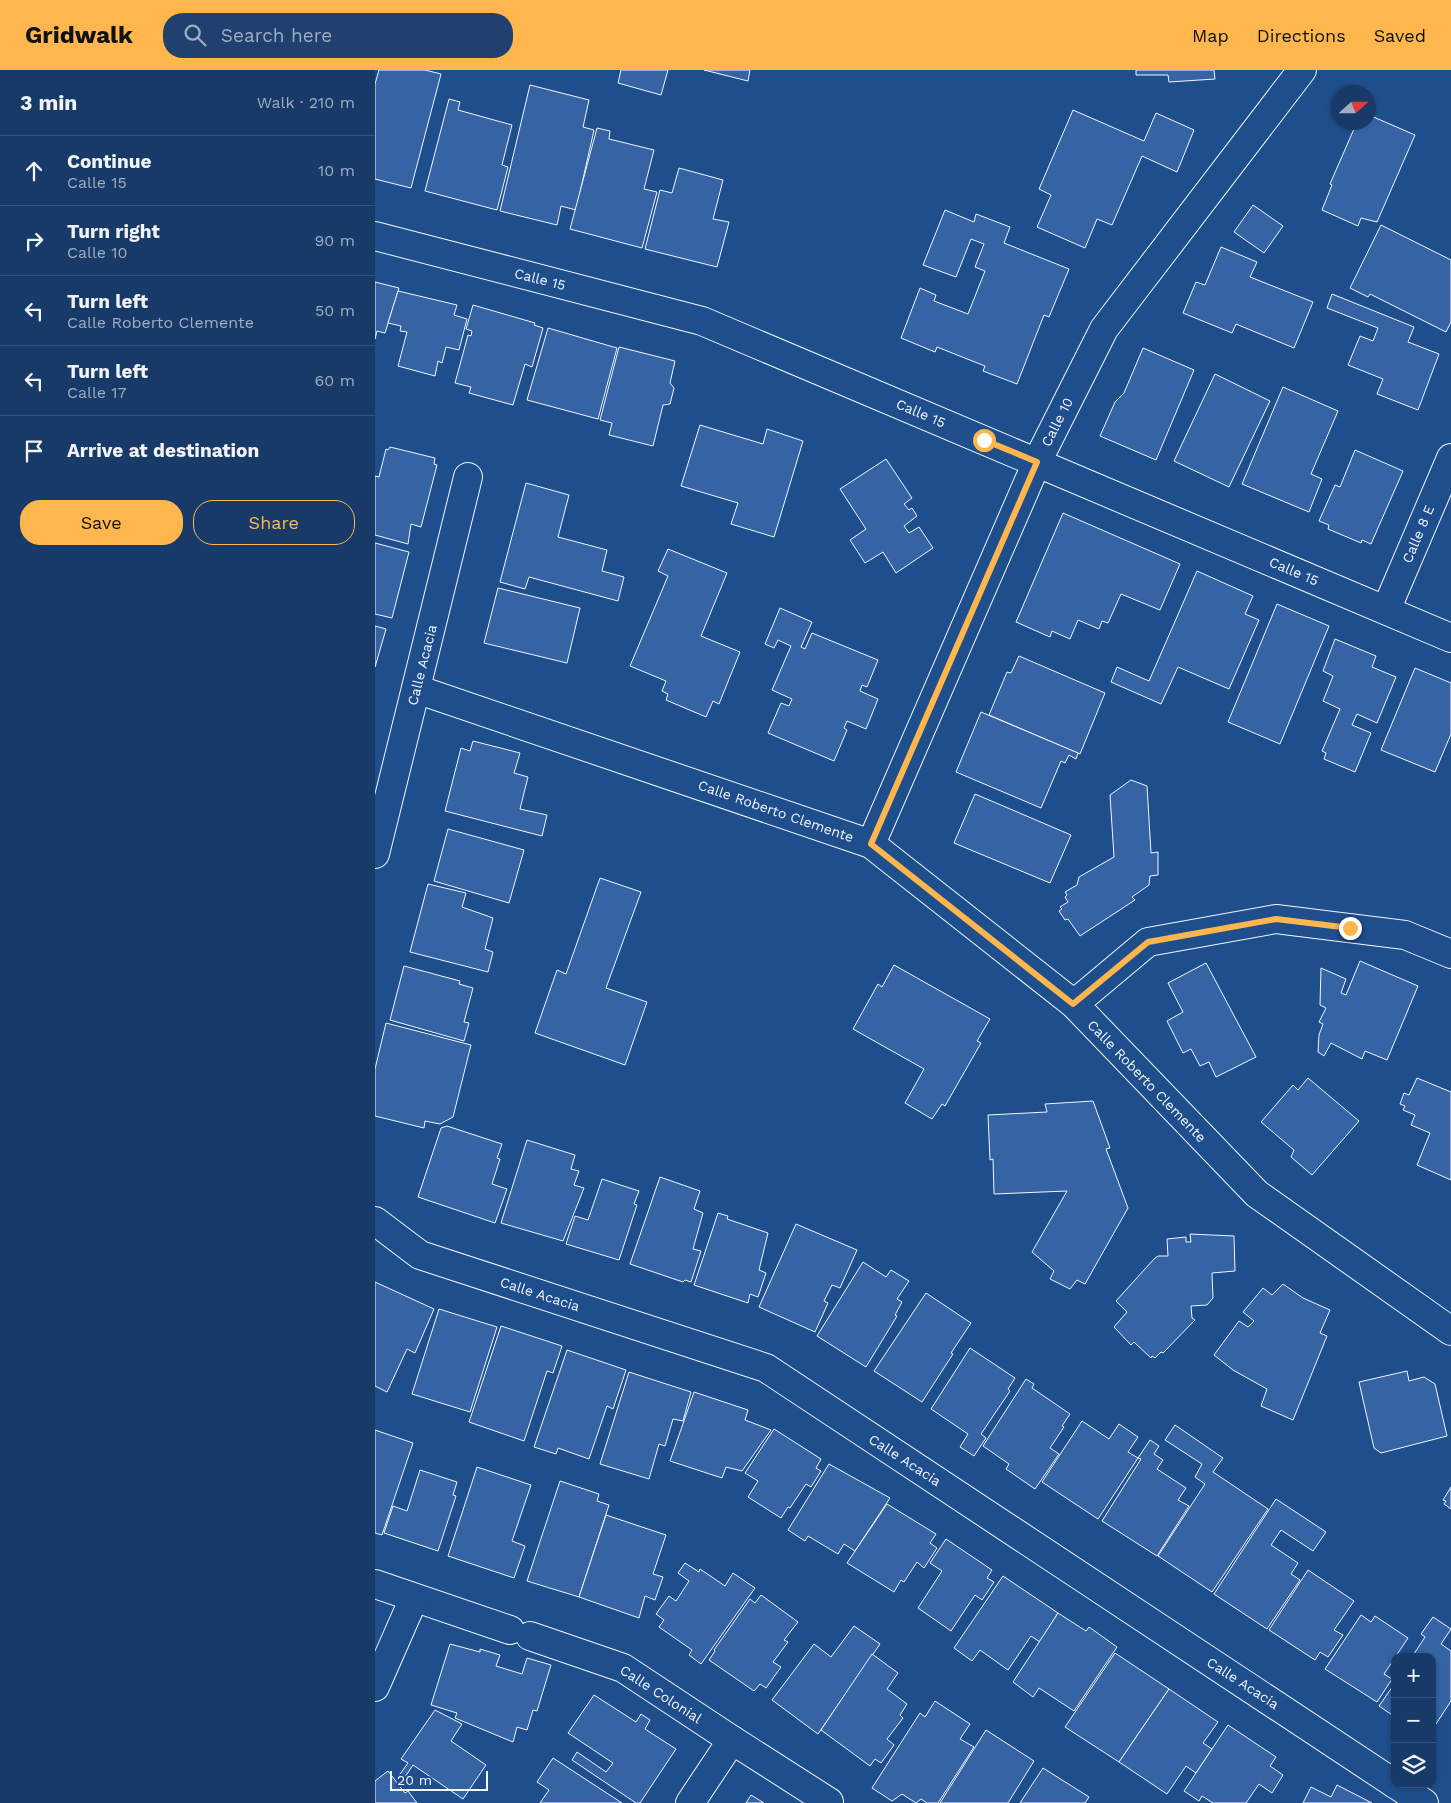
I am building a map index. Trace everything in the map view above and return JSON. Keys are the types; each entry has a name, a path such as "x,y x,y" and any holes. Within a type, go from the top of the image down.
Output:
{"street":[{"name":"Calle 10","path":"871,844 1037,462 1104,329 1302,70"},
{"name":"Calle 15","path":"375,236 702,321 1451,638"},
{"name":"Calle 8 E","path":"1386,610 1451,458"},
{"name":"Calle Acacia","path":"375,854 468,477"},
{"name":"Calle Roberto Clemente","path":"417,689 871,844 1073,1004 1257,1194 1451,1331"},
{"path":"1073,1004 1148,942 1276,919 1405,935 1451,954"},
{"name":"Calle Acacia","path":"375,1221 420,1255 765,1368 1391,1781"},
{"name":"Calle Colonial","path":"375,1584 623,1668 829,1802"},
{"path":"375,1686 414,1598"},
{"path":"690,1803 732,1740"},
{"name":"Calle Acacia","path":"1401,1788 1424,1803"}],"building":[{"path":"379,70 425,70 441,74 411,188 375,179 375,84"},
{"path":"621,70 668,70 661,95 618,83"},
{"path":"704,70 750,70 748,81"},
{"path":"1136,70 1214,70 1215,79 1169,82 1168,75 1136,75"},
{"path":"530,85 589,100 583,127 594,130 576,210 561,206 557,225 500,211"},
{"path":"449,99 460,102 458,110 512,125 502,165 508,167 497,210 425,191"},
{"path":"1073,110 1144,141 1156,113 1194,130 1177,172 1142,156 1112,225 1097,219 1085,248 1037,227 1051,195 1039,189"},
{"path":"1376,118 1415,135 1377,222 1361,218 1358,226 1322,210 1332,185 1330,184 1354,130 1376,130"},
{"path":"597,128 610,131 609,139 654,150 644,189 657,192 642,248 570,229"},
{"path":"679,168 723,180 713,219 729,222 717,267 645,249 660,190 672,193"},
{"path":"1253,205 1283,226 1264,253 1234,232"},
{"path":"945,210 974,222 976,214 1010,227 1004,243 1069,269 1049,317 1044,315 1017,384 983,371 985,366 937,347 935,352 901,338 920,288 936,295 934,301 968,314 985,271 975,267 984,244 971,239 956,277 923,265"},
{"path":"1381,225 1451,260 1451,322 1446,332 1370,294 1368,297 1350,288"},
{"path":"1221,247 1257,262 1250,277 1313,302 1294,348 1236,324 1232,333 1183,313 1196,282 1205,285"},
{"path":"375,282 399,288 385,333 377,331 375,339"},
{"path":"398,291 457,305 454,315 467,319 459,350 446,347 442,363 438,361 435,376 398,366 407,332 400,331 401,326 388,323"},
{"path":"1332,294 1414,327 1408,342 1439,354 1418,410 1377,394 1383,379 1348,365 1360,336 1373,341 1378,328 1327,308"},
{"path":"473,305 535,323 534,325 543,328 532,367 525,364 513,405 469,393 471,387 455,383 468,335 471,336 472,331 466,329"},
{"path":"548,328 617,348 598,419 527,400"},
{"path":"619,347 675,361 670,383 674,388 670,404 663,405 653,446 609,435 612,423 600,420"},
{"path":"1143,348 1194,370 1156,460 1100,436 1115,402 1124,393"},
{"path":"1215,374 1270,401 1229,487 1174,461"},
{"path":"1283,387 1338,411 1311,474 1322,479 1309,512 1242,484"},
{"path":"700,425 763,444 767,429 803,441 774,537 731,524 738,503 681,486"},
{"path":"390,447 435,458 434,464 437,465 421,527 411,524 408,544 375,535 375,476 379,477 386,449 388,450"},
{"path":"1355,450 1403,471 1371,544 1362,540 1361,543 1328,529 1329,525 1319,521 1335,485 1340,487"},
{"path":"886,459 912,498 904,504 909,510 912,508 917,516 904,526 909,533 919,527 933,548 896,573 883,552 865,563 850,540 866,529 840,489"},
{"path":"526,483 569,495 558,537 607,550 602,571 624,577 618,601 529,577 525,589 500,582"},
{"path":"1063,513 1180,564 1160,610 1121,594 1108,623 1102,621 1099,629 1078,620 1070,639 1052,631 1050,637 1016,622"},
{"path":"375,543 409,552 392,618 375,614"},
{"path":"668,549 727,573 701,636 740,652 719,704 713,701 706,717 666,700 668,694 662,691 666,681 630,666 668,576 658,571"},
{"path":"1197,571 1253,596 1245,614 1259,620 1229,689 1178,667 1161,704 1111,682 1117,667 1149,681"},
{"path":"498,588 580,608 567,663 484,643"},
{"path":"1277,604 1329,626 1280,744 1228,722"},
{"path":"780,608 812,622 801,647 805,649 812,633 878,660 867,687 862,685 860,691 878,699 866,729 847,721 844,728 847,730 834,761 768,733 781,703 789,706 792,699 772,690 791,646 778,640 774,648 765,644"},
{"path":"375,626 386,629 375,667"},
{"path":"1335,639 1376,656 1372,667 1396,677 1377,723 1357,714 1352,725 1371,733 1355,772 1324,759 1326,753 1322,751 1340,709 1323,701 1333,676 1323,671"},
{"path":"1019,656 1105,693 1080,754 989,715 1007,672 1011,673"},
{"path":"1415,668 1451,683 1451,734 1435,772 1381,750"},
{"path":"981,712 1078,753 1076,759 1069,755 1065,763 1061,761 1041,808 956,772"},
{"path":"473,741 520,753 514,773 528,777 520,809 547,815 542,836 445,811 461,748 470,751"},
{"path":"1131,780 1147,786 1151,853 1158,852 1158,875 1150,876 1149,885 1132,897 1135,900 1080,936 1068,919 1065,920 1059,911 1062,909 1060,907 1068,902 1065,892 1077,885 1079,877 1114,857 1110,795"},
{"path":"975,794 1071,835 1050,883 954,843"},
{"path":"448,829 524,850 509,903 434,881"},
{"path":"600,878 641,892 606,988 647,1002 625,1065 535,1033 557,970 566,974"},
{"path":"428,884 466,893 462,907 493,918 485,949 493,952 488,972 410,952"},
{"path":"1360,961 1418,986 1387,1060 1365,1051 1362,1059 1331,1043 1324,1056 1318,1052 1319,1035 1323,1024 1319,1022 1326,1008 1320,1005 1321,968 1346,979 1341,993 1346,995"},
{"path":"1206,963 1256,1057 1216,1077 1209,1062 1200,1066 1191,1049 1183,1053 1167,1021 1183,1012 1168,983"},
{"path":"894,965 990,1019 977,1041 981,1043 945,1106 942,1104 932,1119 905,1103 924,1069 853,1029 878,984 882,987"},
{"path":"404,966 460,981 459,984 473,988 464,1022 469,1023 464,1041 390,1020"},
{"path":"386,1023 471,1045 453,1117 440,1124 425,1121 424,1128 375,1116 375,1069"},
{"path":"1308,1078 1359,1121 1312,1175 1291,1157 1294,1150 1261,1122 1293,1085 1298,1090"},
{"path":"1417,1078 1451,1092 1451,1180 1417,1165 1430,1133 1411,1125 1415,1115 1403,1110 1405,1106 1400,1104 1404,1093 1409,1095"},
{"path":"1093,1101 1110,1148 1106,1149 1128,1208 1085,1284 1077,1280 1070,1289 1050,1279 1054,1271 1032,1252 1067,1191 994,1194 993,1159 990,1160 988,1115 1047,1112 1045,1104"},
{"path":"447,1126 502,1144 497,1158 500,1159 492,1184 507,1189 495,1223 418,1197 441,1128"},
{"path":"527,1140 575,1155 571,1169 579,1171 574,1185 584,1188 563,1241 501,1223"},
{"path":"660,1177 700,1191 694,1209 703,1213 693,1249 701,1251 691,1282 685,1280 683,1282 630,1264"},
{"path":"602,1179 639,1191 634,1204 637,1205 619,1260 566,1244 575,1216 588,1220"},
{"path":"718,1213 728,1216 727,1219 768,1233 759,1270 766,1273 758,1297 750,1294 748,1303 694,1285"},
{"path":"796,1224 857,1250 840,1288 832,1285 824,1301 828,1303 815,1332 759,1307"},
{"path":"1190,1234 1234,1236 1235,1271 1212,1273 1213,1298 1207,1305 1191,1306 1192,1318 1195,1320 1163,1353 1161,1352 1155,1358 1152,1356 1151,1358 1134,1342 1131,1345 1114,1327 1127,1312 1116,1301 1154,1259 1158,1256 1168,1256 1167,1239 1186,1237 1186,1242 1191,1242"},
{"path":"863,1262 886,1277 891,1270 909,1281 897,1299 902,1302 895,1315 897,1316 866,1367 817,1336"},
{"path":"375,1282 434,1309 415,1353 407,1349 387,1392 375,1386"},
{"path":"1283,1284 1303,1298 1330,1310 1320,1333 1327,1336 1293,1420 1261,1406 1267,1389 1233,1370 1214,1355 1239,1321 1248,1327 1254,1321 1243,1312 1263,1288 1272,1295"},
{"path":"926,1293 971,1323 922,1402 874,1371"},
{"path":"439,1309 497,1327 470,1412 412,1394"},
{"path":"501,1326 562,1346 553,1373 547,1371 524,1441 469,1422"},
{"path":"970,1348 1015,1378 1008,1389 1010,1391 981,1434 986,1438 974,1456 960,1447 968,1434 931,1409"},
{"path":"567,1350 626,1370 613,1409 607,1406 589,1459 558,1448 556,1454 534,1447"},
{"path":"1407,1371 1409,1381 1424,1377 1435,1384 1447,1436 1381,1453 1374,1448 1359,1382"},
{"path":"629,1372 691,1392 683,1421 673,1419 665,1446 659,1444 649,1479 600,1464"},
{"path":"1026,1379 1034,1384 1032,1388 1070,1414 1050,1448 1059,1454 1035,1489 1006,1469 1009,1464 983,1446"},
{"path":"694,1392 748,1410 745,1420 771,1430 742,1471 726,1467 722,1478 670,1461"},
{"path":"1082,1421 1109,1439 1119,1424 1138,1437 1128,1452 1138,1458 1098,1519 1042,1482"},
{"path":"1175,1425 1223,1458 1213,1472 1268,1509 1212,1592 1158,1556 1205,1484 1195,1477 1202,1464 1165,1440"},
{"path":"774,1429 821,1459 816,1468 821,1471 811,1487 806,1484 781,1518 748,1497 758,1481 745,1473"},
{"path":"375,1430 413,1443 382,1535 375,1533"},
{"path":"1150,1440 1159,1446 1154,1454 1163,1460 1157,1469 1186,1488 1178,1500 1189,1506 1157,1556 1102,1521 1141,1459 1138,1458"},
{"path":"829,1464 890,1498 855,1551 844,1544 838,1554 808,1536 805,1541 788,1530"},
{"path":"477,1467 531,1485 512,1541 525,1546 514,1578 448,1556"},
{"path":"420,1470 457,1482 453,1495 456,1496 438,1551 384,1533 393,1506 407,1511"},
{"path":"560,1481 599,1494 597,1501 609,1505 579,1597 527,1581"},
{"path":"1451,1487 1451,1509 1444,1504 1446,1501 1443,1500"},
{"path":"1276,1499 1326,1532 1313,1551 1281,1530 1271,1545 1298,1563 1291,1574 1300,1580 1267,1629 1214,1594"},
{"path":"887,1504 936,1534 930,1543 937,1548 924,1568 917,1562 904,1582 901,1580 894,1592 847,1563"},
{"path":"606,1515 666,1535 653,1574 663,1577 655,1600 645,1596 639,1618 579,1597"},
{"path":"946,1539 992,1570 987,1578 994,1582 982,1600 975,1595 951,1631 918,1608 942,1571 930,1563"},
{"path":"685,1563 699,1572 700,1569 725,1586 733,1573 755,1588 701,1664 689,1655 692,1650 659,1627 664,1620 656,1614 669,1596 676,1601 689,1581 678,1573"},
{"path":"1308,1570 1354,1601 1334,1630 1343,1635 1328,1657 1320,1652 1315,1660 1269,1630"},
{"path":"1003,1576 1058,1613 1040,1642 1031,1636 1008,1670 980,1650 972,1661 954,1648"},
{"path":"761,1595 798,1622 784,1640 788,1642 773,1662 781,1667 766,1688 760,1684 754,1691 709,1660 750,1599 755,1603"},
{"path":"1058,1613 1086,1631 1089,1627 1117,1647 1074,1711 1039,1688 1033,1697 1013,1682"},
{"path":"1361,1615 1371,1622 1375,1616 1408,1638 1398,1653 1391,1653 1391,1664 1384,1674 1391,1678 1391,1681 1377,1702 1325,1669"},
{"path":"1433,1617 1451,1629 1441,1644 1451,1651 1451,1701 1436,1724 1436,1653 1415,1653 1425,1637 1421,1634"},
{"path":"854,1626 880,1644 818,1734 772,1700 814,1644 831,1657"},
{"path":"450,1644 480,1652 480,1649 500,1655 496,1666 522,1674 527,1658 551,1665 537,1711 533,1710 527,1730 517,1727 513,1742 455,1718 457,1713 431,1705"},
{"path":"1115,1653 1169,1689 1119,1762 1065,1727"},
{"path":"872,1654 898,1673 887,1689 907,1704 900,1715 903,1718 887,1739 894,1745 881,1763 875,1759 870,1766 821,1730"},
{"path":"1169,1689 1218,1722 1203,1743 1212,1749 1196,1773 1186,1766 1167,1794 1119,1762"},
{"path":"1391,1689 1391,1714 1379,1706"},
{"path":"594,1695 636,1722 641,1714 650,1720 645,1729 676,1749 640,1803 636,1803 572,1760 577,1752 606,1772 613,1763 568,1733"},
{"path":"935,1701 970,1724 960,1739 974,1747 938,1803 927,1803 921,1799 916,1803 902,1794 892,1801 872,1788 920,1713 925,1717"},
{"path":"435,1710 462,1724 451,1741 486,1765 463,1799 413,1765 403,1780 398,1777 408,1763 401,1759"},
{"path":"1228,1725 1276,1757 1270,1766 1283,1775 1272,1793 1259,1784 1246,1803 1213,1803 1202,1796 1199,1801 1184,1791"},
{"path":"986,1730 1034,1761 1008,1803 940,1803"},
{"path":"553,1758 622,1803 540,1803 549,1790 537,1782"},
{"path":"1043,1768 1089,1797 1085,1803 1020,1803"},
{"path":"388,1771 405,1793 408,1791 417,1803 375,1803 375,1781"},
{"path":"1337,1785 1372,1803 1303,1803 1311,1787 1331,1797"},
{"path":"751,1795 764,1803 746,1803"}],"route":[{"path":"984,440 1037,462 871,844 1073,1004 1148,942 1276,919 1350,928"}]}
